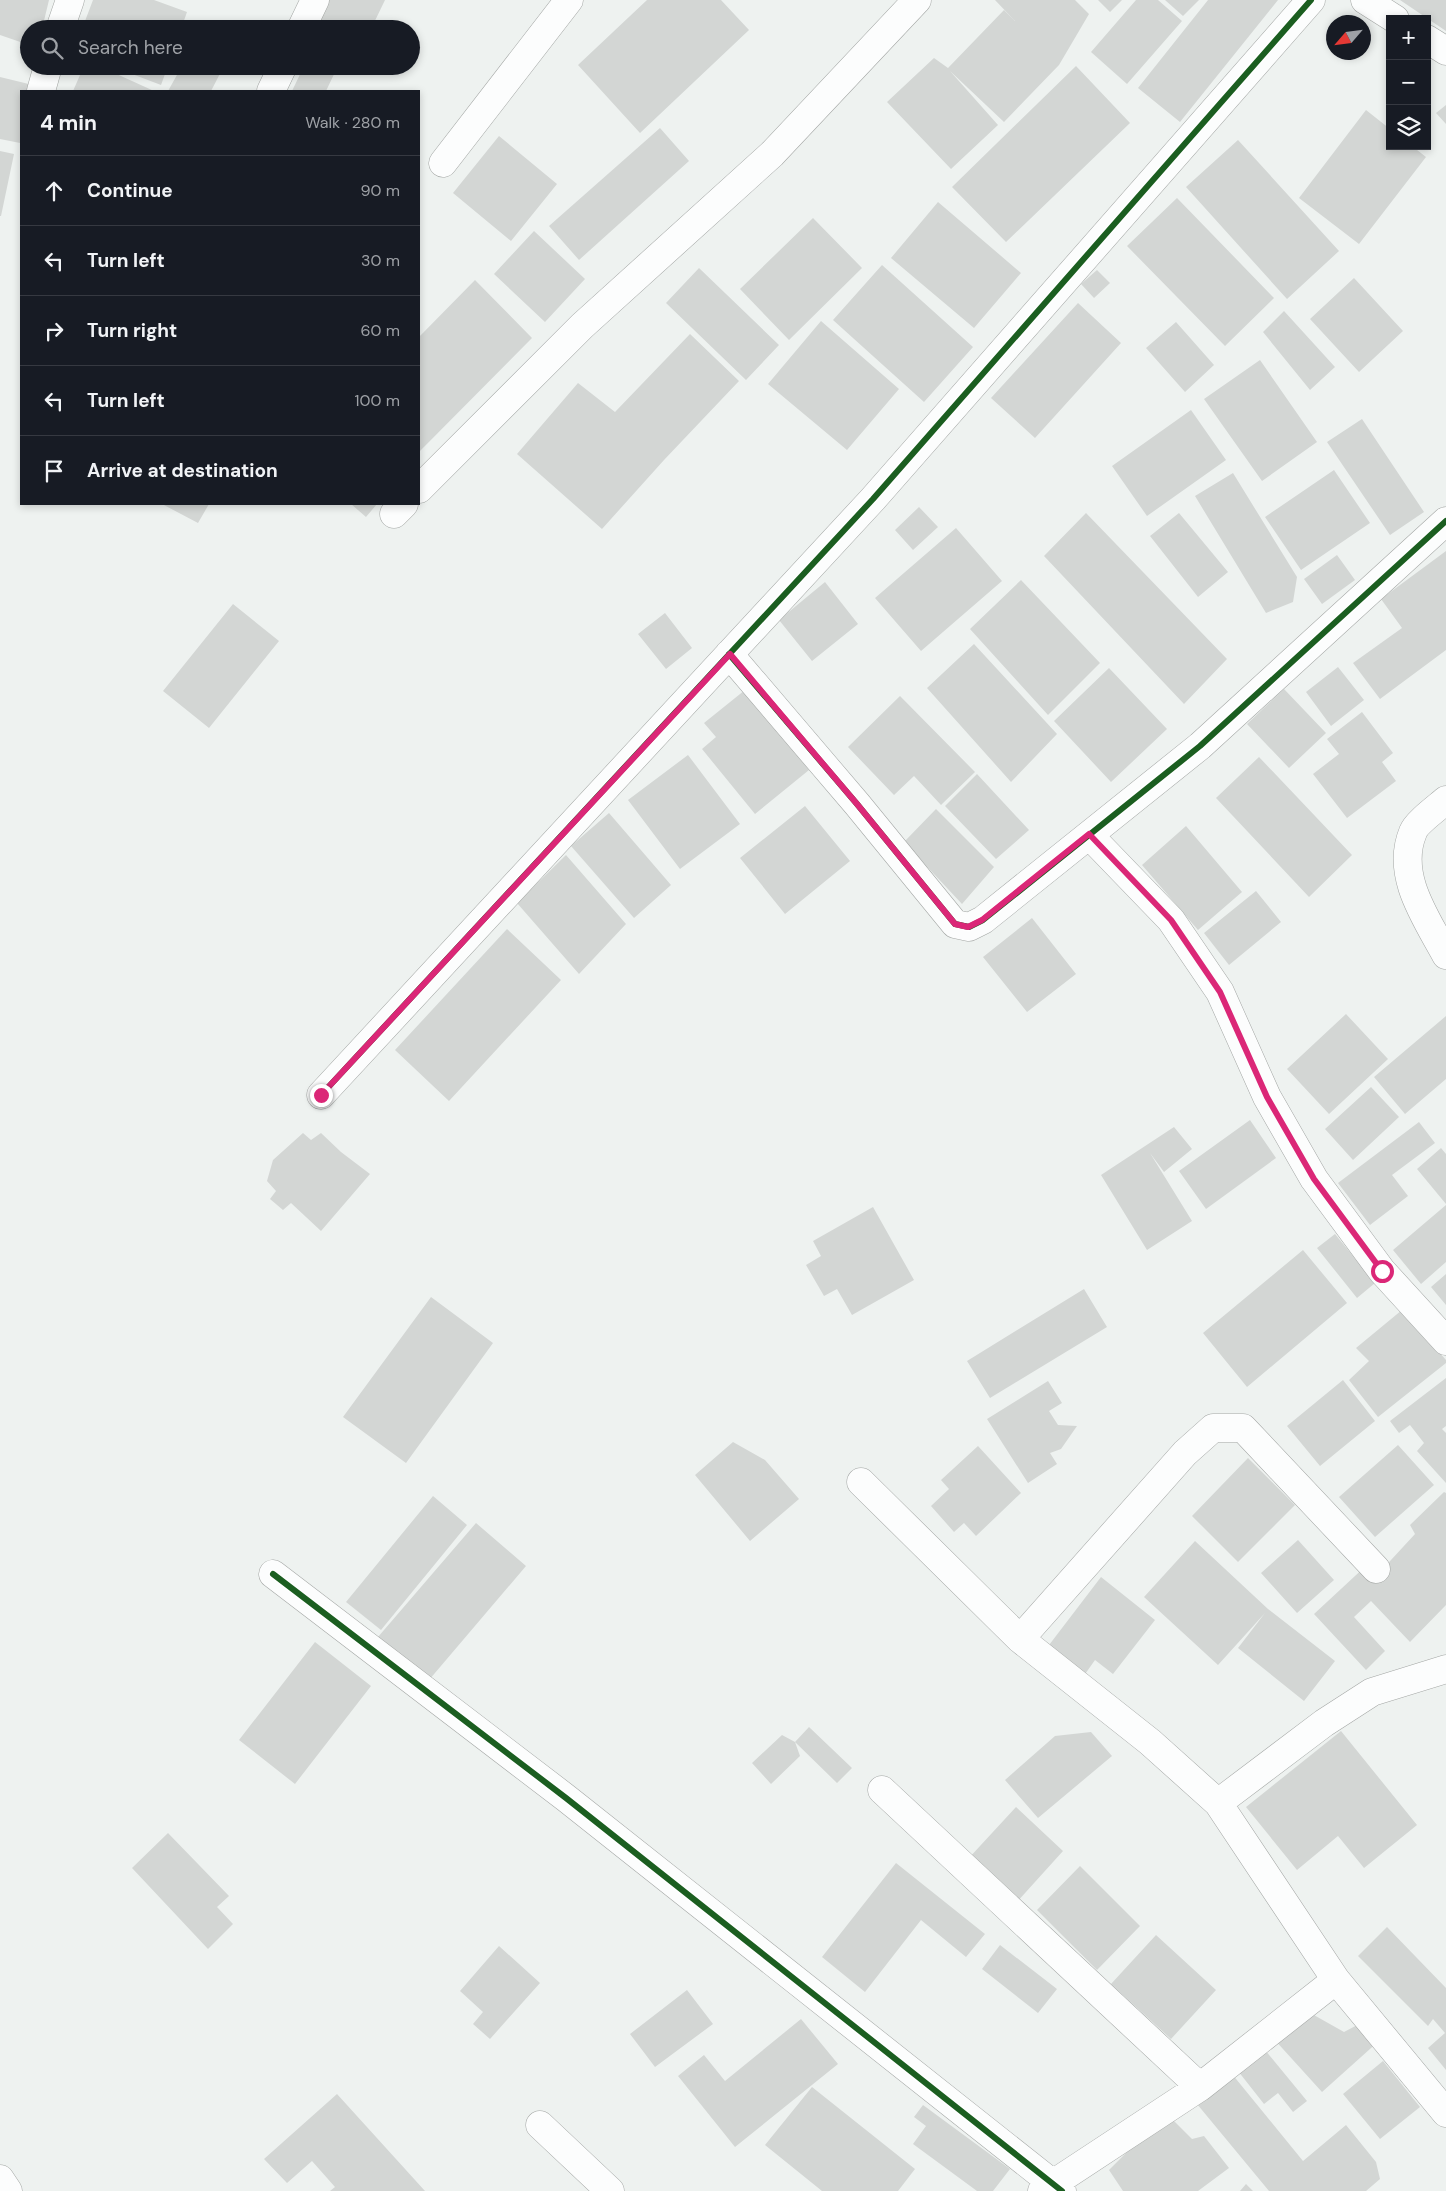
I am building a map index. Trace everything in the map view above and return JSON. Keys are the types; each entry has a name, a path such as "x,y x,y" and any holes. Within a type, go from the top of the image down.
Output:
{"street":[{"path":"63,20 70,0"},
{"path":"305,20 315,0"},
{"path":"443,163 569,0"},
{"path":"420,488 582,326 772,154 917,0"},
{"path":"321,1095 880,491 1311,0"},
{"path":"1366,0 1389,15"},
{"path":"1431,42 1446,51"},
{"path":"40,90 45,75"},
{"path":"271,90 278,75"},
{"path":"730,654 857,804 955,924 968,927 982,920 1200,746 1446,521"},
{"path":"1446,800 1413,830 1406,864 1418,903 1446,954"},
{"path":"1089,834 1171,920 1220,992 1267,1097 1314,1179 1382,1271 1446,1341"},
{"path":"1020,1639 1185,1454 1213,1428 1243,1428 1376,1569"},
{"path":"861,1482 1020,1639 1150,1742 1218,1803 1336,1980 1446,2113"},
{"path":"273,1574 566,1798 1053,2188 1200,2086 1336,1980"},
{"path":"1218,1803 1324,1723 1372,1692 1446,1669"},
{"path":"882,1790 1200,2086"},
{"path":"540,2125 610,2191"},
{"path":"0,2179 8,2191"}],"building":[{"path":"0,0 49,0 44,20 20,20 20,42 0,35"},
{"path":"93,0 154,0 187,12 184,20 85,20"},
{"path":"329,0 385,0 375,20 319,20"},
{"path":"647,0 721,0 749,30 640,133 578,65"},
{"path":"995,0 1075,0 1089,14 1059,65 1004,122 950,71 998,125 951,169 887,102 934,58 948,68 1004,10 1015,21"},
{"path":"1098,0 1122,0 1110,12"},
{"path":"1136,0 1158,0 1182,21 1127,84 1091,52"},
{"path":"1165,0 1199,0 1183,16"},
{"path":"1208,0 1278,0 1180,122 1138,88"},
{"path":"1400,0 1446,0 1446,31 1431,21 1431,15 1422,15"},
{"path":"1076,66 1130,123 1006,242 952,187"},
{"path":"80,75 119,75 152,90 73,90"},
{"path":"135,75 165,75 161,85"},
{"path":"177,75 219,75 212,90 169,90"},
{"path":"300,75 334,75 326,90 292,90"},
{"path":"0,77 37,86 35,90 20,90 20,143 0,139"},
{"path":"1446,105 1446,124 1436,113"},
{"path":"1366,110 1386,126 1386,150 1417,150 1426,157 1359,244 1299,198"},
{"path":"660,128 689,161 579,260 549,226"},
{"path":"499,136 557,184 511,241 453,193"},
{"path":"1238,140 1339,251 1287,299 1186,187"},
{"path":"0,151 14,154 1,216 0,216"},
{"path":"1177,198 1274,298 1225,346 1127,246"},
{"path":"938,202 1021,273 974,328 891,258"},
{"path":"813,218 862,268 789,340 740,289"},
{"path":"534,231 585,279 545,322 494,274"},
{"path":"882,265 973,347 924,402 833,320"},
{"path":"699,268 779,345 746,380 666,303"},
{"path":"1097,270 1110,283 1094,298 1081,284"},
{"path":"1354,278 1403,331 1359,372 1310,319"},
{"path":"475,280 532,338 420,451 420,336"},
{"path":"1078,303 1121,343 1035,438 991,398"},
{"path":"1284,311 1335,367 1310,390 1263,332"},
{"path":"821,321 899,389 847,450 768,384"},
{"path":"1176,322 1214,365 1185,392 1146,348"},
{"path":"690,334 739,381 602,529 517,454 578,383 615,412"},
{"path":"1260,360 1317,442 1262,481 1204,399"},
{"path":"1191,410 1226,460 1147,516 1112,466"},
{"path":"1362,419 1424,512 1390,535 1327,442"},
{"path":"1334,470 1370,523 1301,570 1265,517"},
{"path":"1233,473 1297,577 1293,602 1266,613 1195,496"},
{"path":"164,505 208,505 198,523"},
{"path":"352,505 376,505 366,517"},
{"path":"919,507 938,527 913,550 895,530"},
{"path":"1086,513 1227,659 1184,704 1044,556"},
{"path":"1179,513 1228,572 1198,597 1150,536"},
{"path":"956,528 1002,581 921,651 875,598"},
{"path":"1446,551 1446,650 1380,699 1353,663 1402,628 1381,599"},
{"path":"1337,555 1355,580 1322,604 1304,579"},
{"path":"1021,580 1100,663 1048,715 970,629"},
{"path":"825,582 858,624 812,661 779,620"},
{"path":"233,604 279,641 209,728 163,691"},
{"path":"665,613 692,648 666,669 638,634"},
{"path":"974,644 1057,734 1011,782 927,688"},
{"path":"1338,667 1364,700 1331,726 1306,692"},
{"path":"1109,668 1167,729 1111,782 1054,721"},
{"path":"1284,689 1326,733 1289,768 1247,724"},
{"path":"745,690 809,770 755,814 702,749 716,737 704,723"},
{"path":"900,696 975,772 941,805 914,776 894,795 848,747"},
{"path":"1362,712 1393,753 1382,762 1396,781 1347,818 1313,774 1339,754 1327,739"},
{"path":"688,755 740,824 680,869 628,800"},
{"path":"1259,757 1352,855 1309,897 1216,798"},
{"path":"977,774 1029,830 996,859 945,806"},
{"path":"805,806 850,861 785,914 740,858"},
{"path":"936,809 994,867 962,904 904,842"},
{"path":"609,813 671,885 634,918 571,846"},
{"path":"1186,826 1242,892 1198,930 1142,865"},
{"path":"566,855 626,924 579,974 517,903"},
{"path":"1256,891 1281,922 1229,965 1204,933"},
{"path":"1032,918 1076,974 1027,1012 983,957"},
{"path":"507,929 561,980 449,1101 395,1050"},
{"path":"1346,1014 1388,1059 1329,1114 1287,1069"},
{"path":"1446,1016 1446,1079 1405,1114 1374,1077"},
{"path":"1371,1087 1399,1117 1353,1160 1325,1129"},
{"path":"1250,1120 1276,1158 1206,1209 1179,1171"},
{"path":"1419,1122 1435,1143 1392,1175 1408,1196 1370,1225 1338,1183"},
{"path":"1174,1127 1192,1149 1164,1172 1150,1153 1192,1221 1147,1250 1101,1175"},
{"path":"303,1133 311,1140 321,1133 341,1152 370,1174 321,1231 291,1203 283,1210 270,1199 276,1191 267,1181 273,1160"},
{"path":"1441,1148 1446,1154 1446,1204 1417,1169"},
{"path":"1446,1205 1446,1262 1421,1284 1393,1250"},
{"path":"873,1207 914,1280 852,1315 837,1289 824,1296 806,1265 821,1256 813,1241"},
{"path":"1335,1234 1375,1283 1357,1298 1317,1248"},
{"path":"1303,1250 1347,1303 1247,1387 1203,1333"},
{"path":"1446,1274 1446,1305 1431,1287"},
{"path":"1084,1289 1107,1327 990,1398 967,1361"},
{"path":"431,1297 493,1343 406,1463 343,1417"},
{"path":"1402,1310 1446,1360 1446,1363 1378,1417 1349,1380 1369,1361 1356,1348"},
{"path":"1446,1378 1446,1426 1442,1429 1446,1433 1446,1483 1417,1451 1424,1443 1410,1425 1399,1433 1390,1421"},
{"path":"1343,1380 1375,1421 1320,1466 1287,1426"},
{"path":"1048,1381 1062,1403 1049,1411 1058,1425 1077,1426 1061,1449 1050,1453 1057,1464 1028,1483 987,1419"},
{"path":"733,1442 765,1460 799,1499 750,1541 695,1475"},
{"path":"1398,1445 1434,1485 1375,1537 1339,1497"},
{"path":"978,1446 1021,1493 976,1536 964,1523 954,1532 931,1506 949,1489 941,1480"},
{"path":"1248,1458 1295,1505 1238,1562 1192,1516"},
{"path":"1444,1492 1446,1493 1446,1605 1410,1642 1371,1601 1354,1617 1385,1651 1366,1670 1314,1614 1369,1563 1379,1573 1415,1534 1410,1525"},
{"path":"433,1496 467,1525 381,1630 346,1602"},
{"path":"476,1523 526,1566 429,1680 378,1637"},
{"path":"1298,1540 1334,1580 1297,1613 1261,1573"},
{"path":"1195,1541 1268,1609 1335,1661 1304,1701 1238,1648 1265,1613 1218,1665 1144,1597"},
{"path":"1101,1577 1155,1620 1113,1674 1095,1660 1083,1677 1046,1649"},
{"path":"315,1642 371,1686 295,1784 239,1740"},
{"path":"809,1727 852,1768 837,1783 795,1742"},
{"path":"1341,1731 1417,1825 1364,1868 1338,1836 1297,1870 1246,1807"},
{"path":"1091,1732 1112,1756 1038,1818 1005,1780 1055,1736"},
{"path":"782,1735 795,1742 800,1756 771,1784 752,1763"},
{"path":"1016,1807 1063,1851 1016,1903 968,1859"},
{"path":"168,1833 229,1896 217,1907 233,1924 208,1949 132,1868"},
{"path":"896,1863 985,1934 966,1957 921,1920 865,1992 822,1957"},
{"path":"1080,1866 1140,1926 1097,1970 1037,1910"},
{"path":"1387,1927 1446,1988 1446,2070 1428,2048 1445,2033 1433,2019 1428,2026 1358,1956"},
{"path":"1156,1935 1216,1990 1171,2039 1111,1984"},
{"path":"1000,1945 1057,1989 1038,2013 982,1969"},
{"path":"499,1946 540,1983 490,2039 473,2024 483,2012 460,1991"},
{"path":"687,1990 713,2024 655,2067 630,2034"},
{"path":"1305,2010 1344,2032 1363,2022 1380,2040 1322,2092 1273,2038"},
{"path":"801,2019 838,2064 735,2147 678,2076 704,2055 725,2081"},
{"path":"1265,2050 1307,2101 1293,2112 1278,2093 1264,2104 1238,2071"},
{"path":"1383,2061 1420,2107 1380,2139 1343,2094"},
{"path":"1232,2074 1303,2161 1346,2125 1376,2162 1380,2179 1366,2191 1269,2191 1197,2104"},
{"path":"812,2087 915,2169 898,2191 822,2191 765,2145"},
{"path":"337,2094 425,2191 330,2191 335,2187 312,2161 287,2183 264,2159"},
{"path":"923,2105 1010,2169 993,2191 977,2191 913,2144 926,2126 914,2117"},
{"path":"1166,2113 1192,2139 1204,2136 1229,2168 1198,2191 1123,2191 1109,2170"},
{"path":"1246,2184 1253,2191 1240,2191"}],"cycle path":[{"path":"321,1095 873,499 1311,0"},
{"path":"729,654 857,804 955,924 969,927 983,920 1200,746 1446,521"},
{"path":"273,1574 566,1798 1062,2191"}],"route":[{"path":"321,1095 730,654 857,804 955,924 968,927 982,920 1089,834 1171,920 1220,992 1267,1097 1314,1179 1382,1271"}]}
